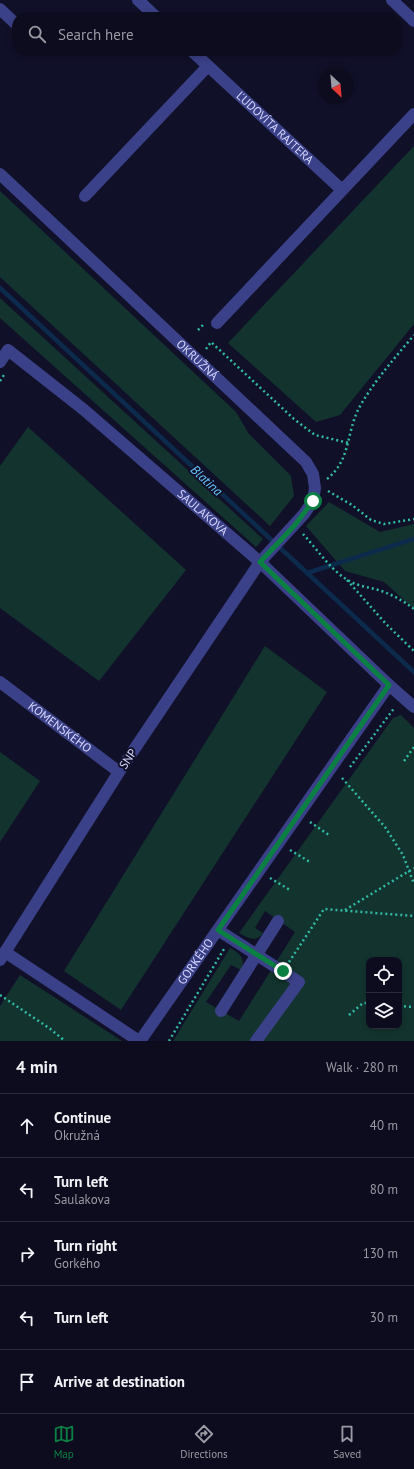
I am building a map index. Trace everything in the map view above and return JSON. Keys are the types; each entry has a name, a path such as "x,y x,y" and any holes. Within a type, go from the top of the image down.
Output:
{"street":[{"path":"138,0 151,12"},
{"path":"392,0 414,21"},
{"path":"0,9 12,20"},
{"name":"ĽUDOVÍTA RAJTERA","path":"197,56 342,190"},
{"path":"85,196 208,66"},
{"path":"217,323 414,114"},
{"name":"OKRUŽNÁ","path":"0,174 306,462 313,474 315,488"},
{"name":"SAULAKOVA","path":"0,362 8,350 83,409 264,558 389,685 414,707"},
{"path":"264,558 295,525 313,501 315,488"},
{"name":"SNP","path":"3,956 119,772 264,558"},
{"name":"KOMENSKÉHO","path":"0,682 119,772"},
{"name":"GORKÉHO","path":"139,1041 389,685"},
{"path":"222,1011 278,921"},
{"path":"218,930 299,982 256,1041"},
{"path":"3,956 139,1041"}],"path":[{"path":"315,488 333,475 340,465 349,443 358,411 370,389 414,335"},
{"path":"211,342 299,423 315,435 349,443"},
{"path":"315,488 326,490 352,505 371,520 384,524 414,519"},
{"path":"295,525 333,568 347,580 386,624 414,651"},
{"path":"347,580 361,586 385,592 403,601 414,609"},
{"path":"398,704 342,778 385,826 403,855 414,884"},
{"path":"404,761 414,747"},
{"path":"298,815 329,835"},
{"path":"307,828 315,816"},
{"path":"278,843 310,862"},
{"path":"287,856 295,845"},
{"path":"344,910 414,868"},
{"path":"259,870 290,890"},
{"path":"268,883 276,873"},
{"path":"283,971 324,909 414,916"},
{"path":"169,1041 230,938"},
{"path":"0,995 49,1028 65,1041"},
{"path":"349,1015 363,1003 366,1003"},
{"path":"402,1006 414,1007"}],"green space":[{"path":"414,146 414,324 340,415 316,422 228,343"},
{"path":"0,191 236,412 249,434 291,476 294,496 270,526 0,277"},
{"path":"0,298 263,539 256,547 0,318"},
{"path":"28,427 186,570 99,681 0,608 0,466"},
{"path":"329,502 380,532 414,524 414,609 384,582 345,571 306,526"},
{"path":"265,646 327,692 121,1010 64,971"},
{"path":"401,715 414,728 414,1041 173,1041 230,948 237,952 241,957 243,963 241,970 231,965 206,1002 239,1021 295,932 265,911 255,928 263,933 258,938 252,939 239,933 393,718"},
{"path":"0,752 40,781 0,842"},
{"path":"20,975 122,1041 0,1041 0,1006"}],"waterway":[{"name":"Blatina","path":"0,288 414,672"},
{"path":"307,573 414,539"}],"route":[{"path":"283,971 218,930 389,685 260,562 295,525 313,501"}]}
